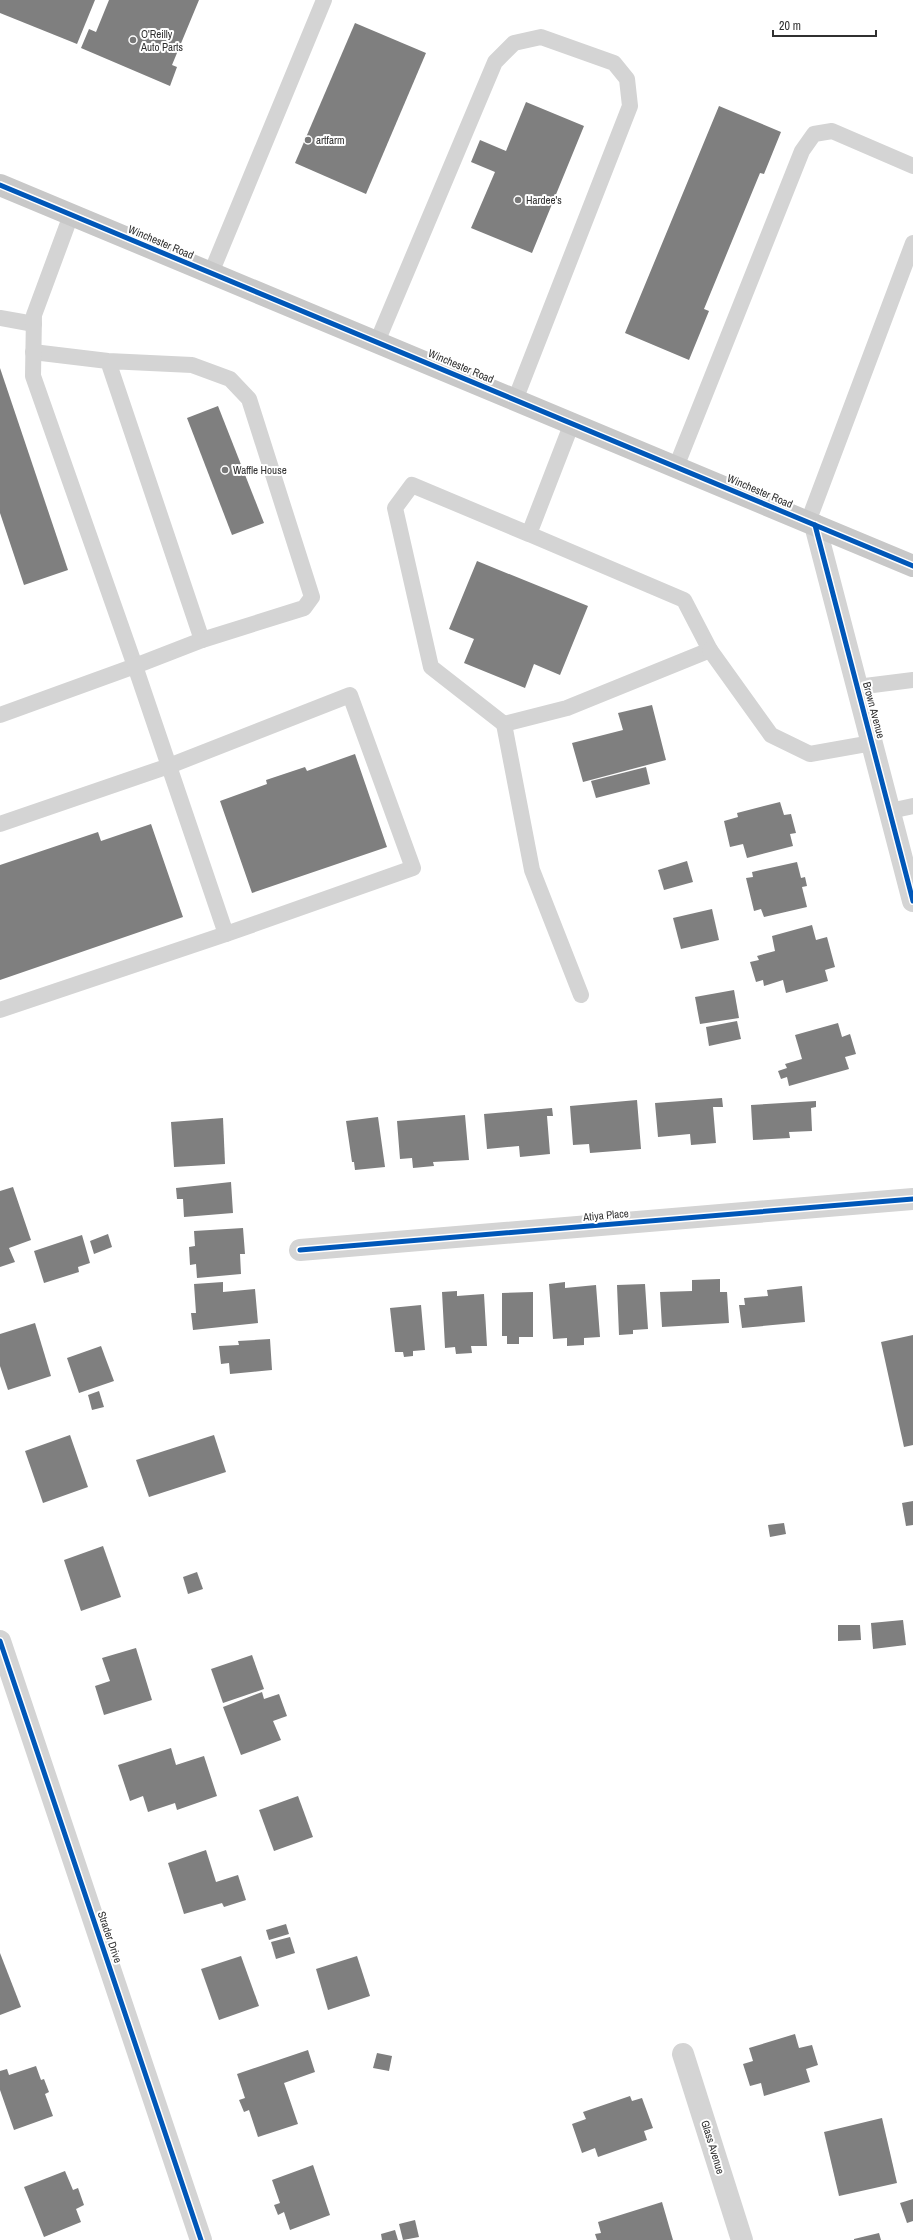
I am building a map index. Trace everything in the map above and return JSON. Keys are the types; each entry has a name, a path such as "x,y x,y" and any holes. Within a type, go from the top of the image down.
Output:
{"main road":[{"name":"Winchester Road","path":"0,185 913,566"}],"street":[{"name":"Brown Avenue","path":"812,523 913,901"},
{"name":"Atiya Place","path":"300,1250 913,1200"},
{"name":"Strader Drive","path":"0,1641 201,2240"},
{"name":"Glass Avenue","path":"684,2054 742,2240"}],"lane":[{"path":"211,273 324,0"},
{"path":"377,342 495,62 514,43 541,37 614,63 627,79 630,106 515,400"},
{"path":"676,467 802,151 814,134 832,131 913,166"},
{"path":"71,215 34,315 33,376 135,666 226,934"},
{"path":"812,523 913,243"},
{"path":"0,318 34,324"},
{"path":"0,715 202,640 304,608 312,597 249,399 230,379 192,365 108,361 33,352"},
{"path":"108,361 202,640"},
{"path":"529,534 572,424"},
{"path":"581,995 532,870 504,724 431,667 395,508 412,485 684,600 710,650 771,735 810,754 872,743"},
{"path":"504,724 567,708 710,650"},
{"path":"857,688 913,680"},
{"path":"0,824 169,766 350,695 413,868 226,934 0,1010"},
{"path":"890,811 913,806"}],"building":[{"path":"0,0 95,0 77,44 0,13"},
{"name":"O'Reilly Auto Parts","path":"109,0 199,0 172,65 177,67 170,86 81,48 89,29 96,32"},
{"path":"355,23 426,53 366,194 295,163"},
{"name":"Hardee's","path":"526,102 584,126 532,253 471,228 495,172 471,162 480,140 506,151"},
{"path":"719,106 781,132 764,174 760,173 704,309 709,311 689,360 625,333"},
{"path":"0,368 68,570 24,585 0,513"},
{"name":"Waffle House","path":"218,406 264,523 232,535 187,418"},
{"path":"477,561 588,606 560,675 534,664 525,688 464,663 474,639 449,629"},
{"path":"652,705 666,760 583,782 572,743 623,730 618,713"},
{"path":"355,754 387,847 252,893 220,801 267,784 266,780 305,767 307,771"},
{"path":"646,767 650,784 596,798 591,781"},
{"path":"780,802 784,815 791,814 796,833 790,834 793,846 747,858 743,844 730,847 724,821 738,817 737,813"},
{"path":"151,824 183,917 0,980 0,865 98,832 101,841"},
{"path":"687,861 693,882 664,890 658,870"},
{"path":"797,862 801,878 805,877 807,886 802,887 807,907 764,917 761,909 754,911 746,878 753,877 752,872"},
{"path":"712,909 719,940 681,949 673,918"},
{"path":"812,925 816,940 827,937 835,967 825,970 828,981 786,993 783,980 764,986 763,980 756,982 750,962 759,960 757,956 775,951 772,936"},
{"path":"734,990 739,1018 700,1024 695,997"},
{"path":"737,1021 741,1039 709,1046 706,1027"},
{"path":"838,1023 842,1037 850,1034 856,1054 845,1057 849,1069 789,1086 787,1077 781,1079 778,1071 787,1068 785,1064 802,1059 795,1035"},
{"path":"722,1098 723,1107 713,1107 716,1143 691,1145 690,1134 658,1137 655,1103"},
{"path":"637,1100 641,1149 590,1153 589,1144 573,1145 570,1106"},
{"path":"816,1101 816,1107 811,1108 812,1131 789,1132 790,1138 753,1140 751,1105"},
{"path":"552,1108 553,1116 547,1116 550,1154 520,1157 519,1146 487,1149 484,1114"},
{"path":"465,1115 469,1160 433,1162 434,1166 413,1168 412,1158 400,1159 397,1121"},
{"path":"378,1117 385,1167 355,1170 354,1162 352,1162 346,1121"},
{"path":"223,1118 225,1164 174,1167 171,1122"},
{"path":"231,1182 233,1213 184,1217 183,1199 177,1199 176,1188"},
{"path":"13,1187 31,1240 9,1248 15,1262 0,1267 0,1191"},
{"path":"243,1228 245,1254 240,1254 241,1274 197,1278 196,1264 190,1265 189,1247 195,1246 194,1231"},
{"path":"108,1234 112,1247 94,1254 90,1241"},
{"path":"82,1235 90,1263 78,1267 79,1272 44,1283 34,1251"},
{"path":"720,1279 720,1292 727,1292 729,1323 662,1327 660,1292 692,1291 692,1280"},
{"path":"223,1282 223,1292 255,1289 258,1323 193,1330 191,1313 196,1313 194,1284"},
{"path":"565,1282 565,1288 596,1285 600,1337 584,1338 584,1345 567,1346 567,1338 553,1339 549,1284"},
{"path":"645,1284 648,1329 633,1330 633,1334 619,1335 617,1285"},
{"path":"802,1286 805,1322 742,1328 739,1305 745,1305 744,1298 768,1296 767,1290"},
{"path":"457,1291 457,1296 484,1294 487,1346 471,1346 472,1353 456,1354 455,1347 445,1348 442,1292"},
{"path":"533,1292 533,1337 519,1337 519,1344 507,1344 507,1336 502,1336 502,1293"},
{"path":"421,1305 425,1350 413,1351 413,1356 404,1357 403,1352 395,1352 390,1308"},
{"path":"35,1323 51,1376 8,1390 0,1366 0,1334"},
{"path":"913,1335 913,1445 904,1447 881,1342"},
{"path":"270,1339 272,1370 230,1374 229,1363 221,1364 219,1346 239,1345 238,1341"},
{"path":"101,1346 114,1381 79,1393 67,1358"},
{"path":"99,1391 104,1407 92,1410 88,1395"},
{"path":"70,1435 88,1487 43,1503 25,1451"},
{"path":"214,1435 226,1472 149,1497 136,1460"},
{"path":"913,1501 913,1525 906,1526 902,1503"},
{"path":"784,1523 786,1534 770,1537 768,1525"},
{"path":"103,1546 121,1597 81,1611 64,1560"},
{"path":"197,1572 203,1589 188,1594 183,1577"},
{"path":"903,1620 906,1645 873,1649 871,1623"},
{"path":"838,1625 860,1625 861,1640 838,1641"},
{"path":"136,1648 152,1700 104,1715 95,1686 110,1681 102,1658"},
{"path":"252,1655 264,1689 223,1703 211,1669"},
{"path":"262,1692 264,1699 279,1694 287,1716 273,1721 281,1740 241,1755 223,1707"},
{"path":"171,1748 176,1765 204,1756 217,1796 177,1810 175,1803 148,1812 143,1796 130,1801 118,1765"},
{"path":"298,1796 313,1837 274,1851 259,1810"},
{"path":"206,1850 216,1882 238,1875 246,1900 224,1907 222,1903 184,1914 168,1863"},
{"path":"286,1924 289,1934 269,1940 266,1930"},
{"path":"290,1937 295,1953 276,1959 271,1942"},
{"path":"0,1953 21,2007 0,2015"},
{"path":"241,1956 259,2006 219,2020 201,1969"},
{"path":"357,1956 370,1996 328,2010 316,1969"},
{"path":"795,2034 799,2048 812,2045 818,2065 806,2069 810,2082 764,2096 761,2083 750,2086 743,2064 753,2061 749,2048"},
{"path":"308,2050 315,2072 284,2083 298,2124 258,2137 249,2110 244,2112 239,2100 245,2098 237,2074"},
{"path":"377,2053 392,2056 389,2071 373,2068"},
{"path":"36,2066 41,2080 44,2079 49,2092 45,2094 53,2116 14,2130 0,2090 0,2071 7,2069 9,2075"},
{"path":"630,2096 632,2101 642,2098 653,2128 644,2131 647,2140 598,2157 595,2148 582,2153 572,2124 586,2119 583,2112"},
{"path":"882,2118 897,2183 839,2196 824,2132"},
{"path":"313,2165 330,2215 290,2230 284,2212 278,2215 274,2205 280,2203 272,2180"},
{"path":"65,2171 73,2190 78,2188 84,2205 76,2209 81,2222 44,2237 24,2187"},
{"path":"913,2199 913,2221 907,2223 900,2203"},
{"path":"662,2202 673,2240 597,2240 595,2234 601,2233 598,2222"},
{"path":"415,2220 419,2237 403,2240 399,2224"},
{"path":"395,2230 398,2240 382,2240 381,2234"},
{"path":"879,2233 881,2240 854,2240 854,2239"}],"cycle path":[{"path":"0,185 913,566"},
{"path":"815,525 913,901"},
{"path":"300,1250 913,1199"},
{"path":"0,1641 201,2240"}],"place":[{"name":"O'Reilly Auto Parts","path":"133,40"},
{"name":"artfarm","path":"308,140"},
{"name":"Hardee's","path":"518,200"},
{"name":"Waffle House","path":"225,470"}]}
